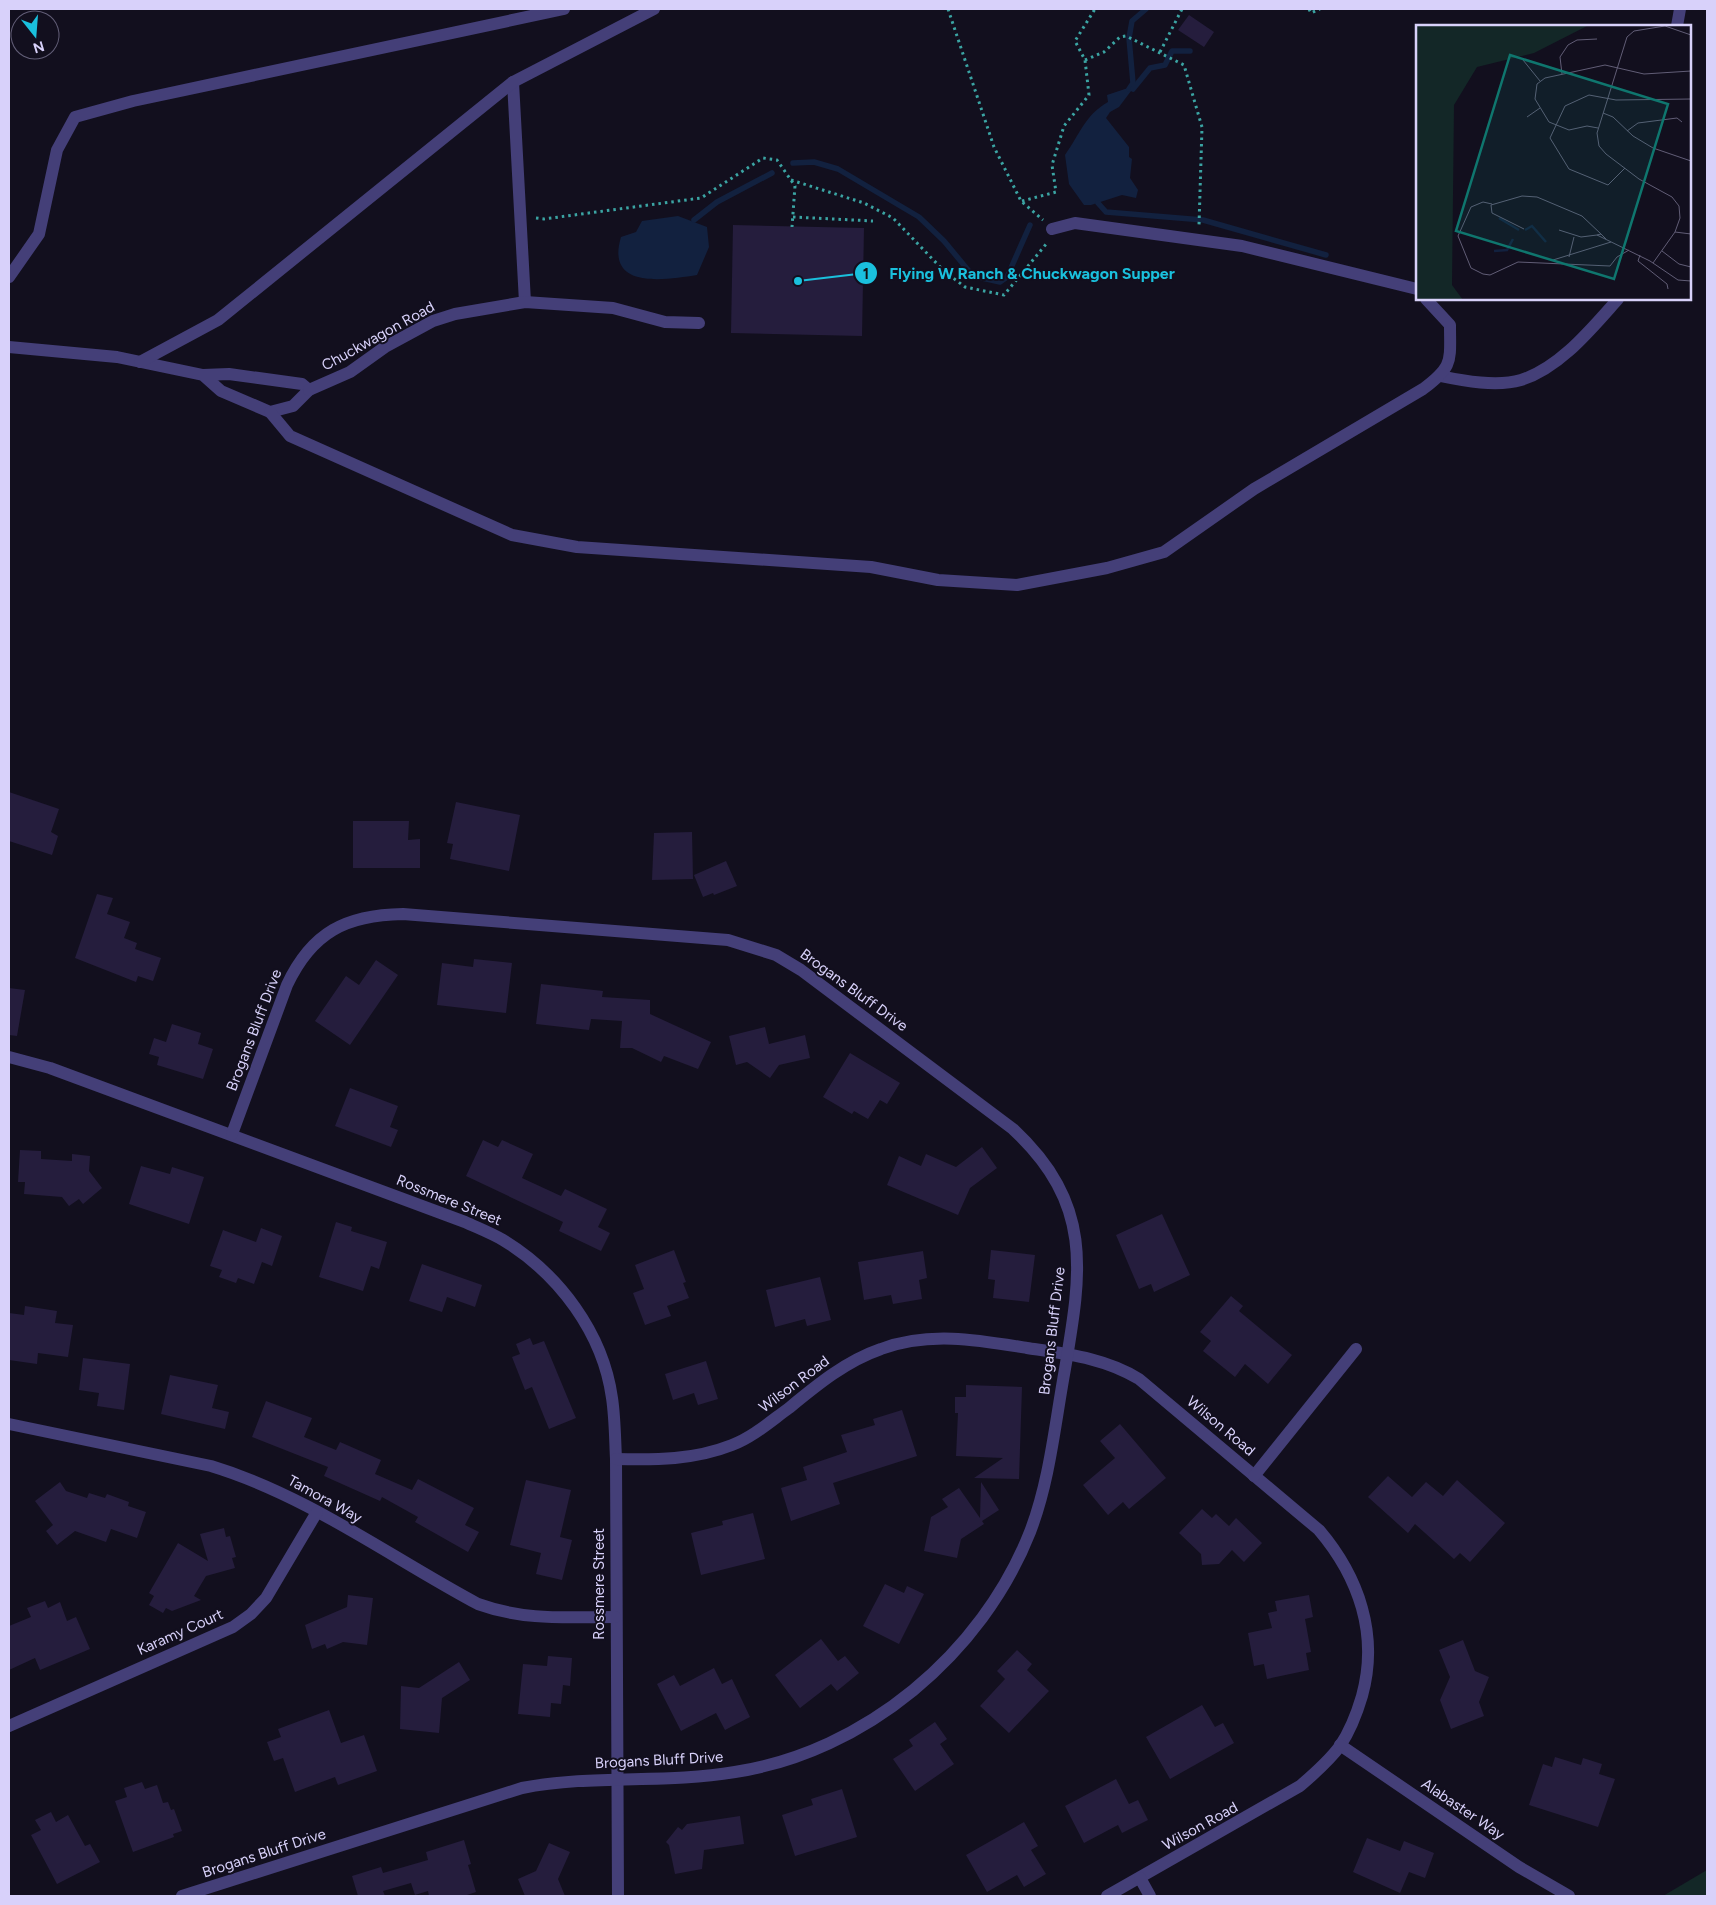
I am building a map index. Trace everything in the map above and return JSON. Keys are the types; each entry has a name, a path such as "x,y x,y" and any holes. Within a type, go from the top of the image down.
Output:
{"street":[{"path":"9,277 39,234 57,150 75,117 133,101 564,9"},
{"path":"140,362 218,320 514,82 654,9"},
{"path":"1678,25 1680,9"},
{"path":"514,82 525,302"},
{"path":"1052,228 1075,223 1242,246 1416,289"},
{"path":"203,375 221,391 270,412 290,436 512,534 577,548 871,567 938,580 1017,584 1107,568 1164,552 1254,490 1424,389 1440,376 1450,362 1450,326 1427,300"},
{"path":"1440,376 1462,381 1500,382 1520,380 1538,373 1566,352 1617,300"},
{"name":"Chuckwagon Road","path":"270,412 293,406 309,390 350,372 385,348 433,320 455,314 525,302 613,308 665,322 700,323"},
{"path":"9,347 117,357 203,375 229,374 302,384 309,390"},
{"name":"Brogans Bluff Drive","path":"182,1896 522,1788 573,1780 702,1777 739,1772 770,1764 806,1752 868,1722 897,1703 925,1681 958,1648 979,1622 1010,1575 1030,1532 1045,1482 1067,1354 1077,1279 1077,1252 1069,1206 1048,1167 1013,1129 817,982 776,955 752,946 696,936 403,914 376,914 351,921 330,930 312,946 296,966 285,990 232,1134"},
{"name":"Rossmere Street","path":"9,1057 50,1068 465,1222 502,1240 530,1259 553,1280 573,1305 600,1352 612,1398 616,1459 615,1617 618,1896"},
{"name":"Wilson Road","path":"616,1459 668,1460 690,1457 733,1445 772,1421 844,1367 881,1348 902,1343 947,1338 970,1339 1067,1354 1120,1367 1139,1379 1319,1530 1334,1548 1356,1587 1364,1610 1368,1635 1365,1683 1352,1724 1340,1745 1321,1768 1300,1786 1108,1896"},
{"path":"1254,1476 1356,1349"},
{"name":"Tamora Way","path":"9,1424 211,1466 267,1486 317,1512 459,1593 501,1612 529,1617 615,1617"},
{"name":"Karamy Court","path":"9,1726 233,1627 251,1614 266,1598 317,1512"},
{"name":"Alabaster Way","path":"1340,1745 1519,1867 1569,1896"},
{"path":"1140,1878 1150,1896"}],"path":[{"path":"791,180 864,203 893,218 944,272 965,287 1004,295 1050,240 1052,228 1021,201 994,148 948,9"},
{"path":"1021,201 1056,192 1052,165 1064,126 1089,94 1084,60 1076,41 1095,9"},
{"path":"1161,53 1182,9"},
{"path":"1309,9 1311,13 1320,9"},
{"path":"1084,60 1104,52 1120,37 1126,36 1184,65 1202,126 1199,226"},
{"path":"520,216 544,219 701,198 763,158 777,160 795,186 792,227"},
{"path":"793,217 873,221"}],"green space":[{"path":"1707,1870 1707,1896 1663,1896"}],"water":[{"path":"1128,88 1131,91 1119,107 1110,112 1106,118 1129,147 1129,157 1132,159 1130,178 1138,190 1136,198 1122,195 1091,205 1084,205 1069,184 1065,155 1088,119 1108,102 1107,95"},
{"path":"678,216 707,227 709,247 697,275 655,279 641,278 630,274 622,266 618,254 621,237 636,232 642,221"}],"building":[{"path":"1189,15 1214,32 1204,47 1178,30"},
{"path":"733,225 864,228 862,336 731,333"},
{"path":"9,792 59,809 51,832 58,836 52,855 9,841"},
{"path":"456,802 520,815 509,871 450,859 453,844 447,843"},
{"path":"353,821 409,821 408,840 420,839 420,868 353,868"},
{"path":"692,832 693,879 652,880 654,833"},
{"path":"726,861 737,886 703,897 694,875"},
{"path":"97,894 113,898 107,914 130,922 124,938 137,943 135,949 161,958 153,981 138,976 136,982 75,958"},
{"path":"474,959 512,963 506,1013 437,1005 442,963 473,967"},
{"path":"376,960 398,975 350,1045 315,1021 346,976 359,985"},
{"path":"541,984 603,991 602,997 650,1000 650,1014 711,1042 698,1069 664,1056 661,1062 632,1048 620,1048 622,1021 591,1019 589,1030 536,1024"},
{"path":"9,988 25,990 17,1036 9,1035"},
{"path":"172,1024 201,1033 198,1044 213,1049 203,1079 157,1065 159,1057 149,1054 154,1038 166,1042"},
{"path":"765,1027 769,1044 805,1035 810,1058 779,1065 770,1078 747,1062 736,1065 729,1036"},
{"path":"850,1053 900,1083 887,1104 880,1100 868,1119 854,1111 852,1114 823,1097"},
{"path":"350,1088 398,1106 390,1127 398,1130 391,1147 335,1126"},
{"path":"483,1140 498,1147 502,1140 533,1154 522,1178 561,1196 565,1189 607,1209 598,1227 610,1233 601,1251 559,1231 563,1222 466,1176"},
{"path":"982,1147 997,1168 970,1188 958,1215 887,1185 899,1156 921,1166 926,1154 956,1167"},
{"path":"20,1150 41,1151 41,1159 72,1161 72,1154 90,1156 89,1171 102,1188 83,1204 79,1199 69,1206 62,1197 24,1194 25,1182 18,1182"},
{"path":"141,1166 170,1174 172,1167 204,1177 189,1224 129,1204"},
{"path":"1162,1214 1190,1275 1154,1292 1151,1284 1139,1289 1116,1235"},
{"path":"336,1222 352,1227 351,1231 387,1242 379,1269 371,1266 363,1291 319,1277"},
{"path":"261,1228 282,1236 272,1266 262,1262 254,1284 238,1278 236,1283 219,1277 222,1270 210,1266 223,1230 256,1242"},
{"path":"674,1250 686,1282 683,1283 689,1298 667,1306 671,1316 645,1325 633,1293 644,1289 635,1265"},
{"path":"991,1250 1035,1255 1029,1302 993,1298 995,1280 988,1279"},
{"path":"923,1251 927,1278 919,1280 922,1299 893,1304 891,1295 864,1300 858,1262"},
{"path":"422,1264 482,1285 475,1307 447,1297 442,1312 409,1301"},
{"path":"820,1277 831,1320 807,1326 805,1319 775,1327 766,1290"},
{"path":"1231,1296 1243,1306 1239,1311 1292,1355 1268,1384 1245,1364 1235,1377 1203,1351 1211,1341 1200,1332"},
{"path":"25,1306 57,1311 55,1323 73,1325 68,1357 38,1353 37,1364 9,1360 9,1313 24,1315"},
{"path":"530,1338 533,1345 544,1341 576,1418 549,1429 532,1387 525,1390 512,1357 520,1354 516,1344"},
{"path":"83,1358 130,1364 124,1410 97,1406 99,1393 79,1390"},
{"path":"706,1361 718,1399 698,1405 694,1393 673,1400 665,1374"},
{"path":"170,1375 218,1385 212,1408 229,1412 225,1429 161,1414"},
{"path":"966,1385 1022,1387 1019,1479 974,1478 1003,1458 956,1456 958,1413 955,1413 955,1397 966,1397"},
{"path":"266,1401 312,1418 304,1437 336,1450 340,1442 381,1460 375,1474 412,1490 418,1479 474,1508 465,1525 479,1532 468,1552 415,1522 418,1517 382,1497 380,1501 324,1476 328,1467 252,1437"},
{"path":"902,1410 917,1456 833,1483 840,1504 791,1521 781,1488 807,1480 803,1467 847,1452 841,1435 875,1425 873,1419"},
{"path":"1120,1424 1166,1478 1129,1509 1123,1502 1108,1515 1083,1485 1115,1458 1100,1441"},
{"path":"1388,1476 1412,1497 1426,1482 1443,1496 1457,1480 1505,1523 1470,1562 1460,1553 1454,1559 1415,1524 1408,1533 1368,1497"},
{"path":"526,1480 571,1490 560,1537 572,1540 562,1580 536,1574 541,1553 510,1545"},
{"path":"60,1482 66,1491 87,1498 89,1493 105,1498 107,1494 129,1502 128,1506 146,1512 137,1538 111,1529 106,1542 75,1531 57,1545 46,1531 53,1525 35,1501"},
{"path":"981,1482 999,1510 982,1521 984,1524 961,1539 957,1558 924,1551 931,1517 948,1507 942,1499 959,1488 980,1518"},
{"path":"1202,1509 1212,1518 1216,1514 1229,1526 1236,1518 1262,1543 1244,1562 1232,1550 1219,1564 1202,1565 1201,1554 1179,1533"},
{"path":"753,1513 765,1559 701,1575 691,1533 723,1525 722,1521"},
{"path":"224,1528 226,1537 230,1536 236,1557 232,1558 235,1568 206,1576 194,1596 201,1600 172,1611 166,1608 163,1613 149,1605 154,1596 149,1593 178,1543 208,1561 200,1534"},
{"path":"885,1584 904,1593 907,1586 924,1594 899,1644 863,1626"},
{"path":"348,1595 373,1598 367,1645 343,1642 327,1649 325,1644 312,1649 305,1625 347,1607"},
{"path":"1309,1595 1313,1617 1305,1619 1311,1652 1306,1653 1309,1670 1267,1679 1264,1664 1254,1666 1248,1633 1272,1628 1268,1613 1277,1611 1275,1601"},
{"path":"45,1601 48,1608 60,1602 67,1621 76,1617 90,1649 40,1670 35,1658 9,1670 9,1626 31,1617 27,1608"},
{"path":"821,1639 838,1661 845,1656 859,1673 837,1691 831,1684 800,1708 775,1675"},
{"path":"1463,1640 1475,1671 1489,1677 1479,1702 1484,1716 1451,1729 1440,1700 1450,1677 1439,1650"},
{"path":"1017,1650 1032,1664 1027,1670 1049,1691 1009,1733 980,1706 1005,1679 997,1671"},
{"path":"548,1656 572,1658 570,1686 563,1685 561,1704 551,1703 550,1717 518,1714 523,1664 547,1666"},
{"path":"459,1662 470,1680 442,1698 439,1733 400,1729 401,1686 419,1688"},
{"path":"714,1668 722,1684 732,1679 750,1717 725,1730 716,1713 681,1731 657,1684 674,1675 680,1686"},
{"path":"1202,1705 1215,1727 1223,1723 1234,1743 1170,1779 1146,1737"},
{"path":"329,1710 341,1743 364,1735 377,1771 338,1785 335,1777 295,1792 283,1758 274,1761 267,1742 281,1737 278,1729"},
{"path":"935,1722 947,1739 940,1744 954,1764 915,1791 893,1759 913,1746 909,1740"},
{"path":"1555,1757 1581,1765 1583,1758 1602,1764 1599,1774 1615,1779 1598,1827 1529,1805 1543,1764 1552,1767"},
{"path":"1116,1779 1129,1804 1138,1800 1148,1820 1122,1833 1118,1825 1084,1843 1065,1806"},
{"path":"142,1782 145,1789 157,1785 163,1803 168,1802 171,1810 174,1809 182,1831 173,1834 174,1837 133,1852 115,1801 127,1797 124,1788"},
{"path":"842,1789 857,1837 795,1856 782,1815 813,1805 811,1799"},
{"path":"51,1812 56,1822 68,1815 85,1846 90,1844 100,1862 57,1884 31,1835 41,1830 35,1820"},
{"path":"740,1816 744,1844 704,1850 702,1869 675,1874 669,1845 666,1842 678,1827 682,1830 687,1824"},
{"path":"1024,1822 1038,1846 1031,1850 1046,1874 1024,1887 1017,1875 987,1892 966,1855"},
{"path":"1367,1838 1400,1851 1404,1841 1434,1853 1425,1878 1409,1872 1400,1893 1353,1872"},
{"path":"464,1840 471,1864 468,1865 476,1892 464,1896 429,1896 428,1891 415,1895 411,1883 383,1891 385,1896 358,1896 352,1876 381,1867 383,1873 428,1860 426,1852"},
{"path":"549,1843 570,1852 558,1879 565,1896 525,1896 518,1879 536,1871"}],"waterway":[{"path":"1129,89 1133,83 1129,38 1132,21 1146,9"},
{"path":"1133,89 1150,68 1165,65 1172,51 1190,51"},
{"path":"793,163 814,162 838,169 919,217 944,241 973,276 1000,282 1007,277 1030,225"},
{"path":"694,220 717,202 772,173"},
{"path":"1098,203 1106,212 1203,220 1326,255"}],"place":[{"name":"Flying W Ranch & Chuckwagon Supper","path":"798,281"}]}
